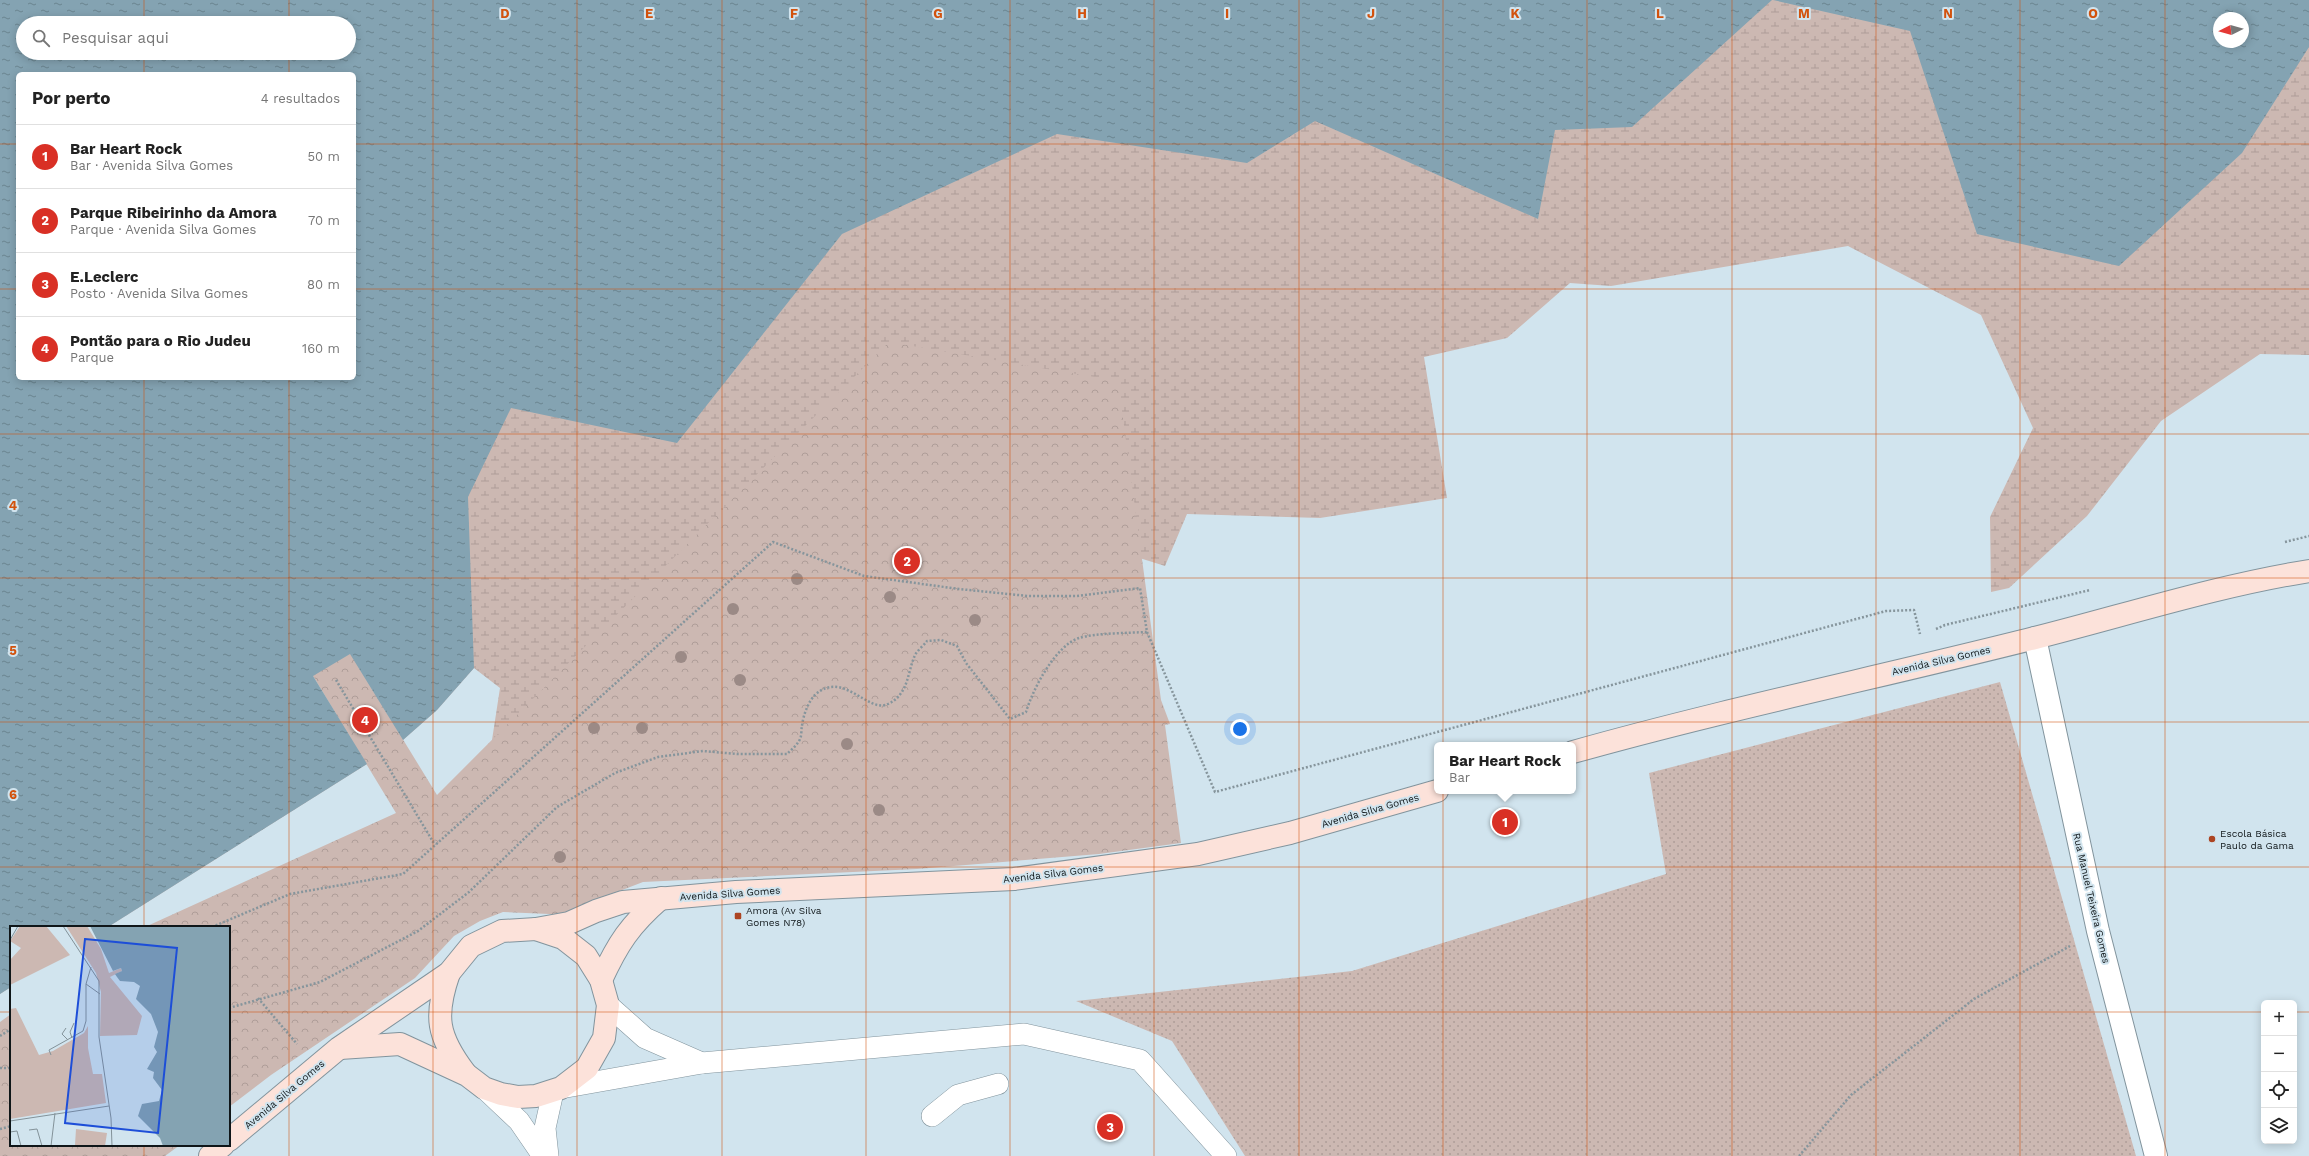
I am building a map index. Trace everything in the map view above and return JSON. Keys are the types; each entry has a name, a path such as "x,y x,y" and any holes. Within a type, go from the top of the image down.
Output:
{"street":[{"name":"Avenida Silva Gomes","path":"1576,751 1659,728 2035,638 2190,597 2309,571"},
{"name":"Rua Manuel Teixeira Gomes","path":"2035,638 2098,931 2156,1156"},
{"name":"Avenida Silva Gomes","path":"536,929 569,923 596,911 623,902 736,892 1021,878 1198,854 1250,843 1434,792"},
{"path":"601,980 620,943 638,918 661,898"},
{"path":"338,1048 400,1044 467,1075 484,1088 501,1094 518,1097 536,1096 557,1090 587,1068 604,1038 608,1005 601,980 586,956 563,938 536,929 502,931 471,946 449,973 440,999 440,1027 450,1053 467,1075"},
{"name":"Avenida Silva Gomes","path":"230,1139 338,1048 449,973"},
{"path":"210,1156 222,1146"}],"lane":[{"path":"608,1005 645,1038 702,1064"},
{"path":"548,1156 546,1128 557,1090 702,1064 1024,1034 1140,1060 1226,1156"},
{"path":"932,1116 958,1095 998,1084"},
{"path":"484,1088 519,1121 543,1156"}],"path":[{"path":"2278,544 2309,536"},
{"path":"214,926 290,894 403,874 773,542 864,576 959,589 1028,596 1077,596 1140,588 1147,632 1215,792 1886,611 1914,610 1920,636 1926,633"},
{"path":"1933,630 1945,625 2092,589"},
{"path":"230,1008 258,998 320,982 418,931 469,892 557,808 615,773 658,757 703,751 736,754 787,754 800,740 805,712 815,696 827,688 842,688 858,694 873,705 887,705 901,694 910,676 915,654 927,641 941,640 957,646 966,663 1010,719 1026,712 1032,693 1060,650 1079,638 1147,632"},
{"path":"336,680 435,845"},
{"path":"1799,1156 1851,1095 1974,999 2098,931"},
{"path":"258,998 301,1049"},
{"path":"0,1036 10,1030"},
{"path":"0,1129 10,1126"}],"green space":[{"path":"0,0 2309,0 2309,355 2260,354 2161,421 2087,516 2009,588 1991,592 1990,517 2033,428 1981,315 1848,246 1611,286 1570,283 1507,338 1424,357 1447,498 1320,518 1187,514 1165,566 983,509 492,740 500,688 474,668 437,710 403,740 350,654 313,677 367,764 110,926 10,926 10,988 0,994"},
{"path":"889,342 1118,381 1161,700 1170,724 1165,725 1181,843 1099,854 917,869 643,882 604,897 573,915 503,912 480,921 454,936 415,978 271,1075 230,1106 230,926 147,926 396,813 313,676 350,653 437,795"},
{"path":"2000,682 2136,1156 1245,1156 1172,1041 1076,1001 1352,971 1666,874 1649,773"},
{"path":"10,1015 10,1146 179,1146 165,1156 0,1156 0,1022"}],"water":[{"path":"0,0 1772,0 1632,127 1555,130 1538,219 1315,121 1247,163 1057,134 842,234 677,443 511,408 468,497 474,668 437,710 403,740 350,654 313,676 367,764 110,926 10,926 10,988 0,994"},
{"path":"1773,0 2309,0 2309,47 2242,153 2119,266 1977,234 1910,31"}],"place":[{"name":"Parque Ribeirinho da Amora","path":"907,561"},
{"name":"Pontão para o Rio Judeu","path":"365,720"},
{"name":"Bar Heart Rock","path":"1505,822"},
{"name":"Escola Básica Paulo da Gama","path":"2212,839"},
{"name":"Amora (Av Silva Gomes N78)","path":"738,916"},
{"name":"E.Leclerc","path":"1110,1127"}]}
